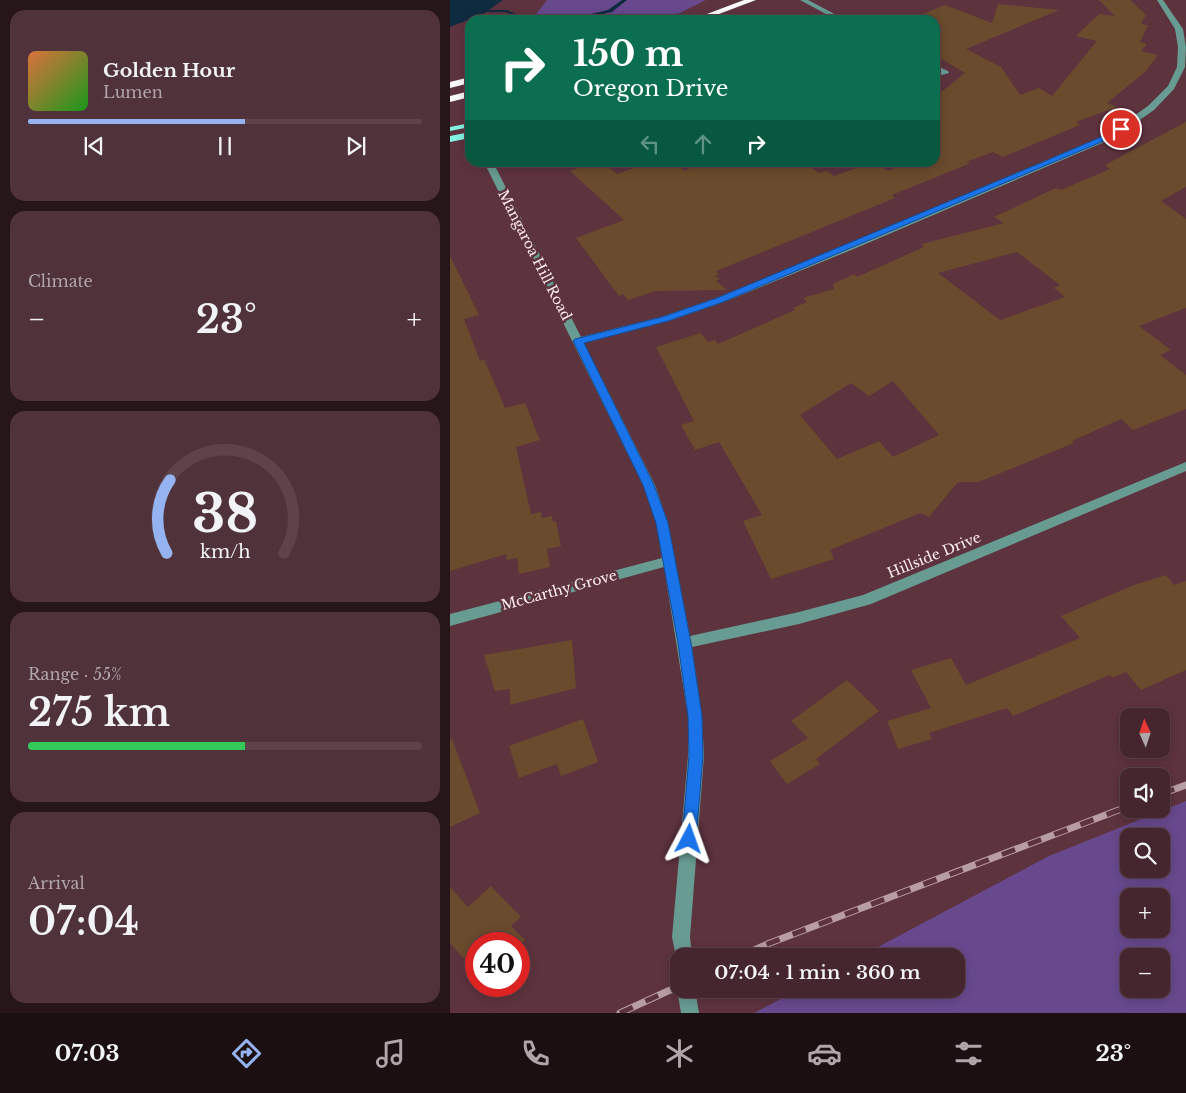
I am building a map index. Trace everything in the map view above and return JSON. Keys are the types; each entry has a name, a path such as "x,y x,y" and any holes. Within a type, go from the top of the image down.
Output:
{"highway":[{"path":"709,15 752,0"},
{"path":"450,85 465,81"},
{"path":"450,99 465,96"}],"main road":[{"path":"450,129 465,126"},
{"path":"450,139 465,137"}],"street":[{"path":"803,0 832,15"},
{"path":"578,341 665,319 720,300 853,246 1110,136 1151,108 1170,87 1181,67 1182,47 1179,29 1160,0"},
{"path":"940,70 945,72"},
{"name":"Mangaroa Hill Road","path":"491,167 649,485 662,523 695,716 696,756 681,937 682,948"},
{"name":"Hillside Drive","path":"684,643 799,618 866,600 1186,466"},
{"name":"McCarthy Grove","path":"450,620 668,561"},
{"path":"688,998 690,1013"}],"shaded area":[{"path":"547,0 706,0 672,15 535,15"},
{"path":"1186,801 1186,1013 754,1013 783,998 965,998 965,948 876,948 1049,856 1144,818 1170,818 1170,807"}],"water":[{"path":"450,0 503,0 483,14 465,15 465,21 450,27"}],"building":[{"path":"1099,0 1130,0 1146,15 1141,24 1148,25 1140,42 1147,44 1141,51 1158,55 1146,71 1107,103 1117,107 1076,122 1080,125 1003,157 993,152 966,162 971,163 892,195 895,198 716,271 719,274 715,276 720,279 716,281 727,290 656,291 628,300 623,294 619,296 576,238 624,220 570,171 580,167 608,167 617,174 636,167 680,167 685,171 691,167 810,167 819,173 827,171 834,176 859,167 881,167 888,171 898,167 940,167 940,93 965,73 942,59 940,60 940,15 920,15 945,5 992,23 998,4 1059,10 966,49 1001,67 1020,95 1039,88 1052,96 1097,41 1076,36 1099,14 1115,16"},
{"path":"1186,122 1186,187 1161,201 1186,219 1186,308 1139,326 1171,350 1160,355 1186,375 1186,409 1133,430 1121,419 1072,441 1074,443 979,482 958,482 929,517 920,513 830,550 834,559 771,579 743,521 762,515 719,442 695,450 681,425 694,421 656,347 701,333 708,342 715,340 718,344 795,310 793,308 807,302 803,298 834,289 833,284 854,274 857,277 924,247 922,244 1004,223 994,217 1056,188 1061,190 1110,169 1105,165","holes":["1017,252 1060,285 1054,288 1065,297 1000,320 938,273","893,381 939,435 893,457 879,441 837,459 800,415 851,383 869,396"]},
{"path":"450,256 479,315 464,319 480,361 484,359 505,408 525,403 540,440 516,447 531,514 541,512 542,518 552,516 553,522 556,521 561,546 547,549 550,567 519,574 517,558 507,560 506,554 450,571"},
{"path":"1166,575 1174,585 1186,581 1186,670 1141,690 1126,672 1112,678 1110,675 1013,716 1007,708 929,733 932,739 898,749 887,721 931,708 911,670 951,658 966,685 1080,638 1061,616 1134,585"},
{"path":"572,640 576,688 510,705 510,689 495,691 484,655"},
{"path":"847,680 879,711 816,759 820,764 787,784 770,761 808,738 791,721"},
{"path":"583,719 598,762 561,776 557,764 519,778 509,746"},
{"path":"452,739 480,813 450,827 450,740"},
{"path":"491,886 521,917 511,926 517,932 465,932 465,960 450,943 450,887 468,907"}],"waterway":[{"path":"591,15 610,11 625,0"},
{"path":"477,11 507,11 516,15"}],"railway":[{"path":"1170,791 1186,785"},
{"path":"759,948 1120,809"},
{"path":"620,1013 670,990"}],"route":[{"path":"689,839 696,756 695,716 662,523 649,485 578,341 665,319 720,300 1046,164 1110,136 1121,129"}]}
